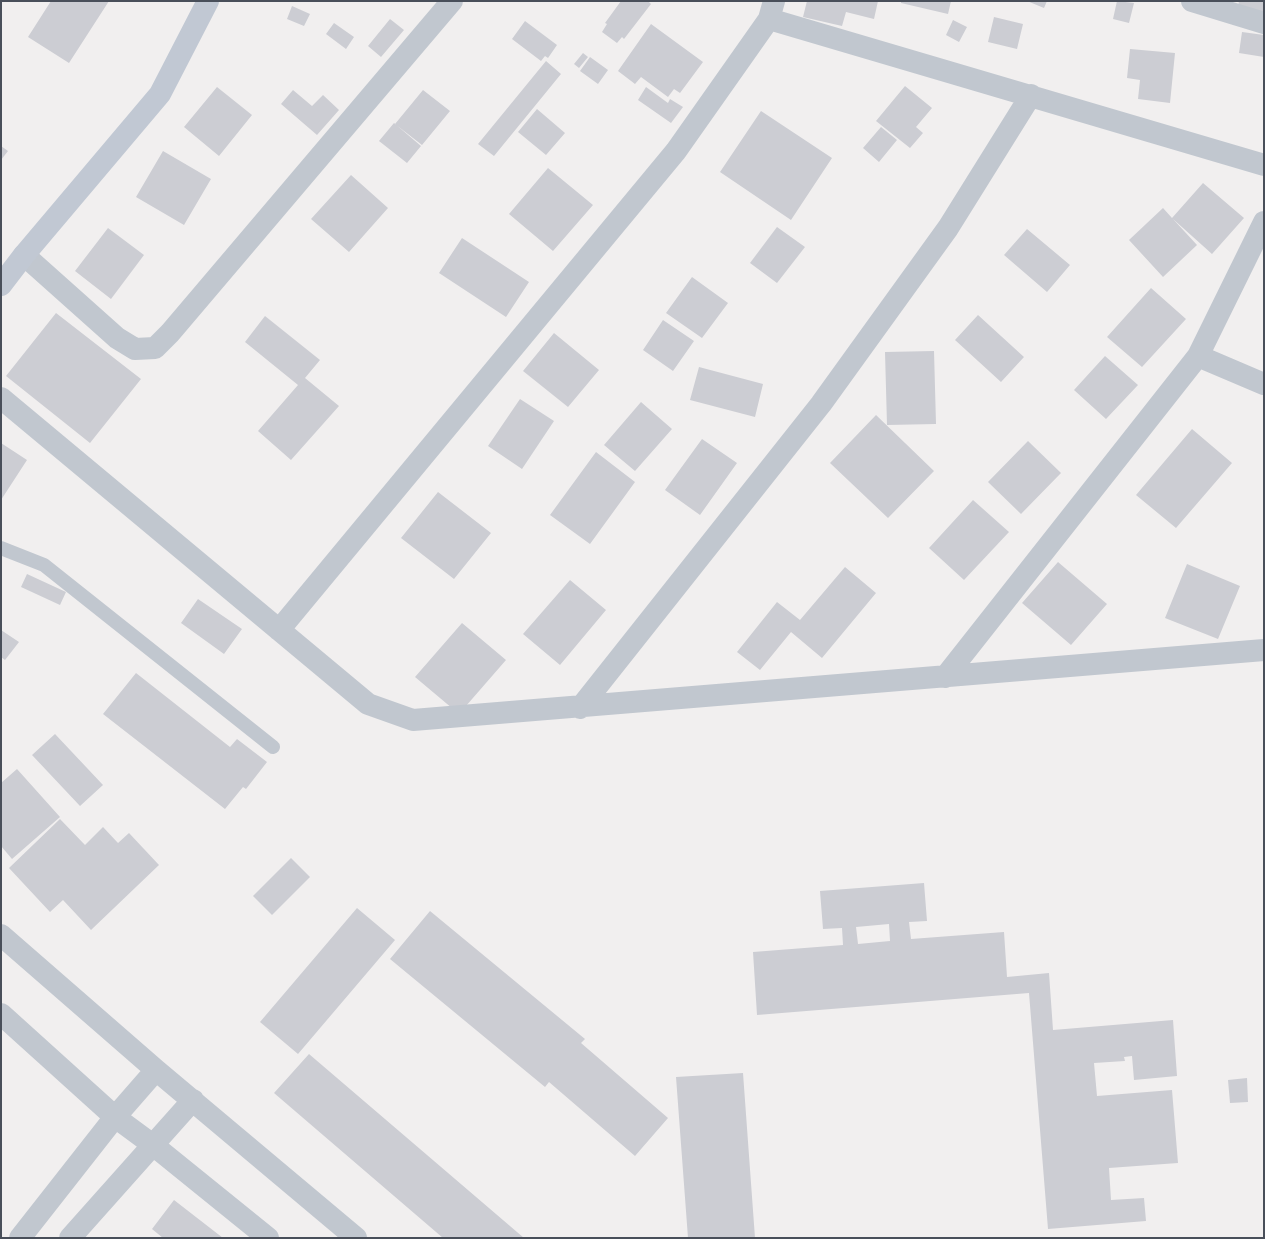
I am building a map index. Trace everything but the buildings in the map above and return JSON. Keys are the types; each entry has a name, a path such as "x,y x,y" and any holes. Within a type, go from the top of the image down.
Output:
{"street":[{"path":"1,286 24,255 160,94 208,1"},
{"path":"24,255 117,338 135,349 155,348 170,333 452,1"},
{"path":"1192,1 1264,23"},
{"path":"279,630 676,151 772,10 1031,95 1264,165"},
{"path":"580,708 821,404 948,228 1031,95"},
{"path":"945,677 1198,356 1264,222"},
{"path":"1198,356 1264,384"},
{"path":"1,398 368,704 413,720 580,708 1264,650"},
{"path":"1,935 156,1070 356,1238"},
{"path":"1,1014 115,1117 153,1144 268,1238"},
{"path":"20,1238 115,1117 156,1070"},
{"path":"70,1238 193,1100"}],"lane":[{"path":"1,548 44,564 273,747"}]}
